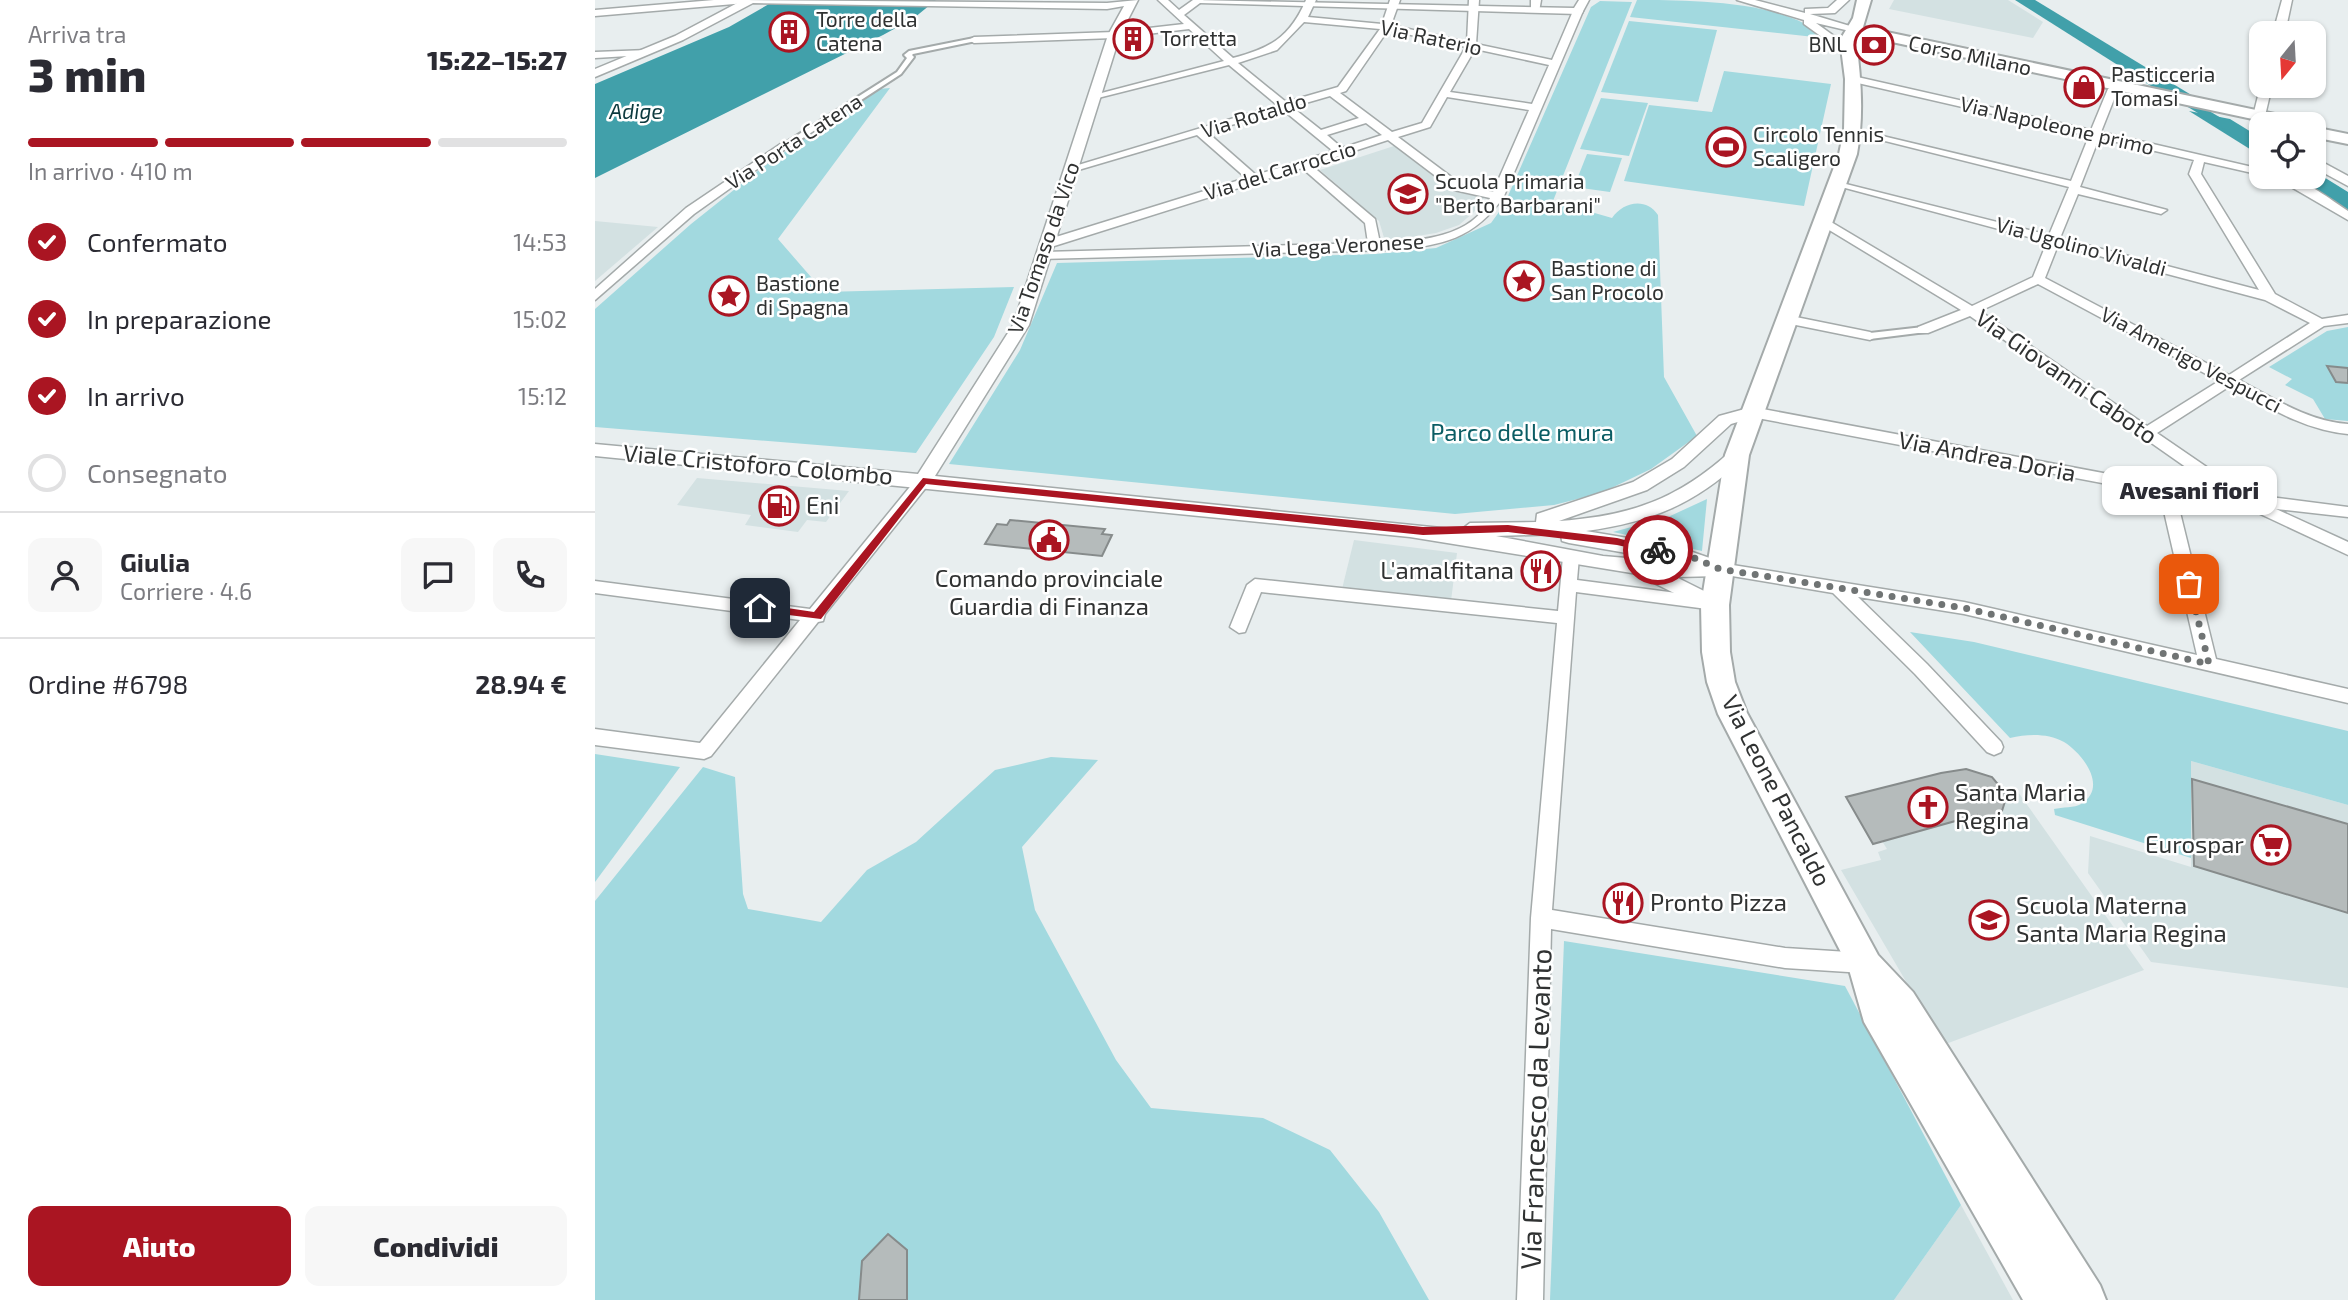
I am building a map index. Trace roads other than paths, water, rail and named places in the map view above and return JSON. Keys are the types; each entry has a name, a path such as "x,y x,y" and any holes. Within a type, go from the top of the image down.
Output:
{"main road":[{"path":"1851,36 1864,0"},
{"name":"Viale Cristoforo Colombo","path":"1720,569 1737,455 1838,183 1853,130 1851,36"},
{"name":"Corso Milano","path":"1851,36 2085,81 2215,108 2249,118"},
{"name":"Corso Milano","path":"2085,81 2165,98"},
{"path":"2326,133 2348,137"},
{"name":"Via Leone Pancaldo","path":"1720,569 1715,604 1716,652 1721,682 1733,714 1864,963 1877,1010 2046,1300"},
{"name":"Via Leone Pancaldo","path":"1864,963 1901,1004 2085,1300"}],"street":[{"path":"674,6 684,0"},
{"path":"1090,0 1144,0"},
{"path":"595,13 753,1 1107,6 1133,0"},
{"name":"Via Tomaso da Vico","path":"923,481 1021,325 1114,35 1133,0"},
{"path":"1163,0 1231,62 1341,152"},
{"path":"1178,14 1200,0 1536,5 1564,11 1582,3"},
{"path":"1742,0 1794,11 1831,11 1844,0"},
{"path":"2282,21 2287,0"},
{"path":"595,73 753,1"},
{"path":"1094,98 1231,62 1277,47 1304,19 1310,1"},
{"name":"Via Rotaldo","path":"1071,169 1342,89 1386,27 1394,3"},
{"name":"Via Lega Veronese","path":"1046,250 1375,247 1412,245 1460,233 1485,217 1497,196 1582,3"},
{"path":"1471,47 1474,4"},
{"path":"1794,11 1830,38 1851,36"},
{"name":"Via Raterio","path":"1304,19 1386,27 1556,64"},
{"name":"Via Porta Catena","path":"595,296 690,211 786,145 899,73 911,57 907,55 911,52 974,40 1114,35 1190,26"},
{"name":"Via del Carroccio","path":"1046,250 1254,179 1426,125 1471,47"},
{"path":"595,55 645,52"},
{"name":"Via Napoleone primo","path":"1853,79 2249,170"},
{"path":"1786,319 1870,336 1923,330 2038,279 2113,89"},
{"path":"1333,93 1458,187 1497,196"},
{"path":"1445,93 1537,108"},
{"path":"1320,134 1368,120"},
{"path":"1853,130 2161,210"},
{"path":"1200,132 1254,179"},
{"path":"2200,159 2195,174 2270,297"},
{"path":"1304,164 1371,222 1375,247"},
{"path":"2326,169 2348,182"},
{"name":"Via Ugolino Vivaldi","path":"1838,183 2270,297 2320,323"},
{"path":"2303,189 2348,216"},
{"name":"Via Giovanni Caboto","path":"1822,222 1971,311 2242,499 2348,549"},
{"name":"Via Amerigo Vespucci","path":"2038,279 2298,417 2325,426 2348,429"},
{"path":"2146,433 2320,323 2348,318"},
{"name":"Viale Cristoforo Colombo","path":"1508,528 1567,514 1640,485 1678,463 1725,419 1752,412"},
{"name":"Via Andrea Doria","path":"1752,412 2167,490 2348,512"},
{"name":"Viale Cristoforo Colombo","path":"595,450 1423,531 1621,564 1690,571 1720,569"},
{"name":"Viale Cristoforo Colombo","path":"1423,531 1579,527 1645,514 1694,492 1717,477 1737,455"},
{"path":"595,737 704,751 817,616 923,481"},
{"path":"2167,490 2209,664"},
{"name":"Viale Cristoforo Colombo","path":"1508,528 1617,542 1692,557 1720,569"},
{"name":"Via Francesco da Levanto","path":"1530,1300 1541,918 1571,556"},
{"name":"Viale Cristoforo Colombo","path":"1621,564 1668,579 1715,604"},
{"path":"1720,569 1964,608 2348,696"},
{"path":"1239,627 1255,585 1566,618"},
{"path":"1569,585 1715,604"},
{"path":"595,587 817,616"},
{"path":"1838,588 1921,669 1994,747"},
{"name":"Via Francesco da Levanto","path":"1541,918 1785,958 1864,963"}],"water":[{"name":"Adige","path":"776,0 936,0 914,18 883,35 595,178 595,84 729,27"},
{"path":"2015,0 2035,0 2193,96 2154,88"},
{"path":"2189,111 2230,119 2249,131 2249,148"},
{"path":"2326,178 2348,192 2348,211 2312,189 2326,189"}],"waterway":[{"path":"2172,93 2249,140"}],"place":[{"name":"Torre della Catena","path":"789,32"},
{"name":"Torretta","path":"1133,39"},
{"name":"BNL","path":"1874,45"},
{"name":"Pasticceria Tomasi","path":"2084,87"},
{"name":"Circolo Tennis Scaligero","path":"1726,147"},
{"name":"Scuola Primaria \"Berto Barbarani\"","path":"1408,194"},
{"name":"Bastione di San Procolo","path":"1524,281"},
{"name":"Bastione di Spagna","path":"729,296"},
{"name":"Eni","path":"779,506"},
{"name":"Comando provinciale Guardia di Finanza","path":"1049,540"},
{"name":"L'amalfitana","path":"1541,571"},
{"name":"Avesani fiori","path":"2189,584"},
{"name":"Santa Maria Regina","path":"1928,807"},
{"name":"Eurospar","path":"2271,845"},
{"name":"Pronto Pizza","path":"1623,903"},
{"name":"Scuola Materna Santa Maria Regina","path":"1989,920"}],"park label":[{"name":"Parco delle mura","path":"1522,433"}]}
